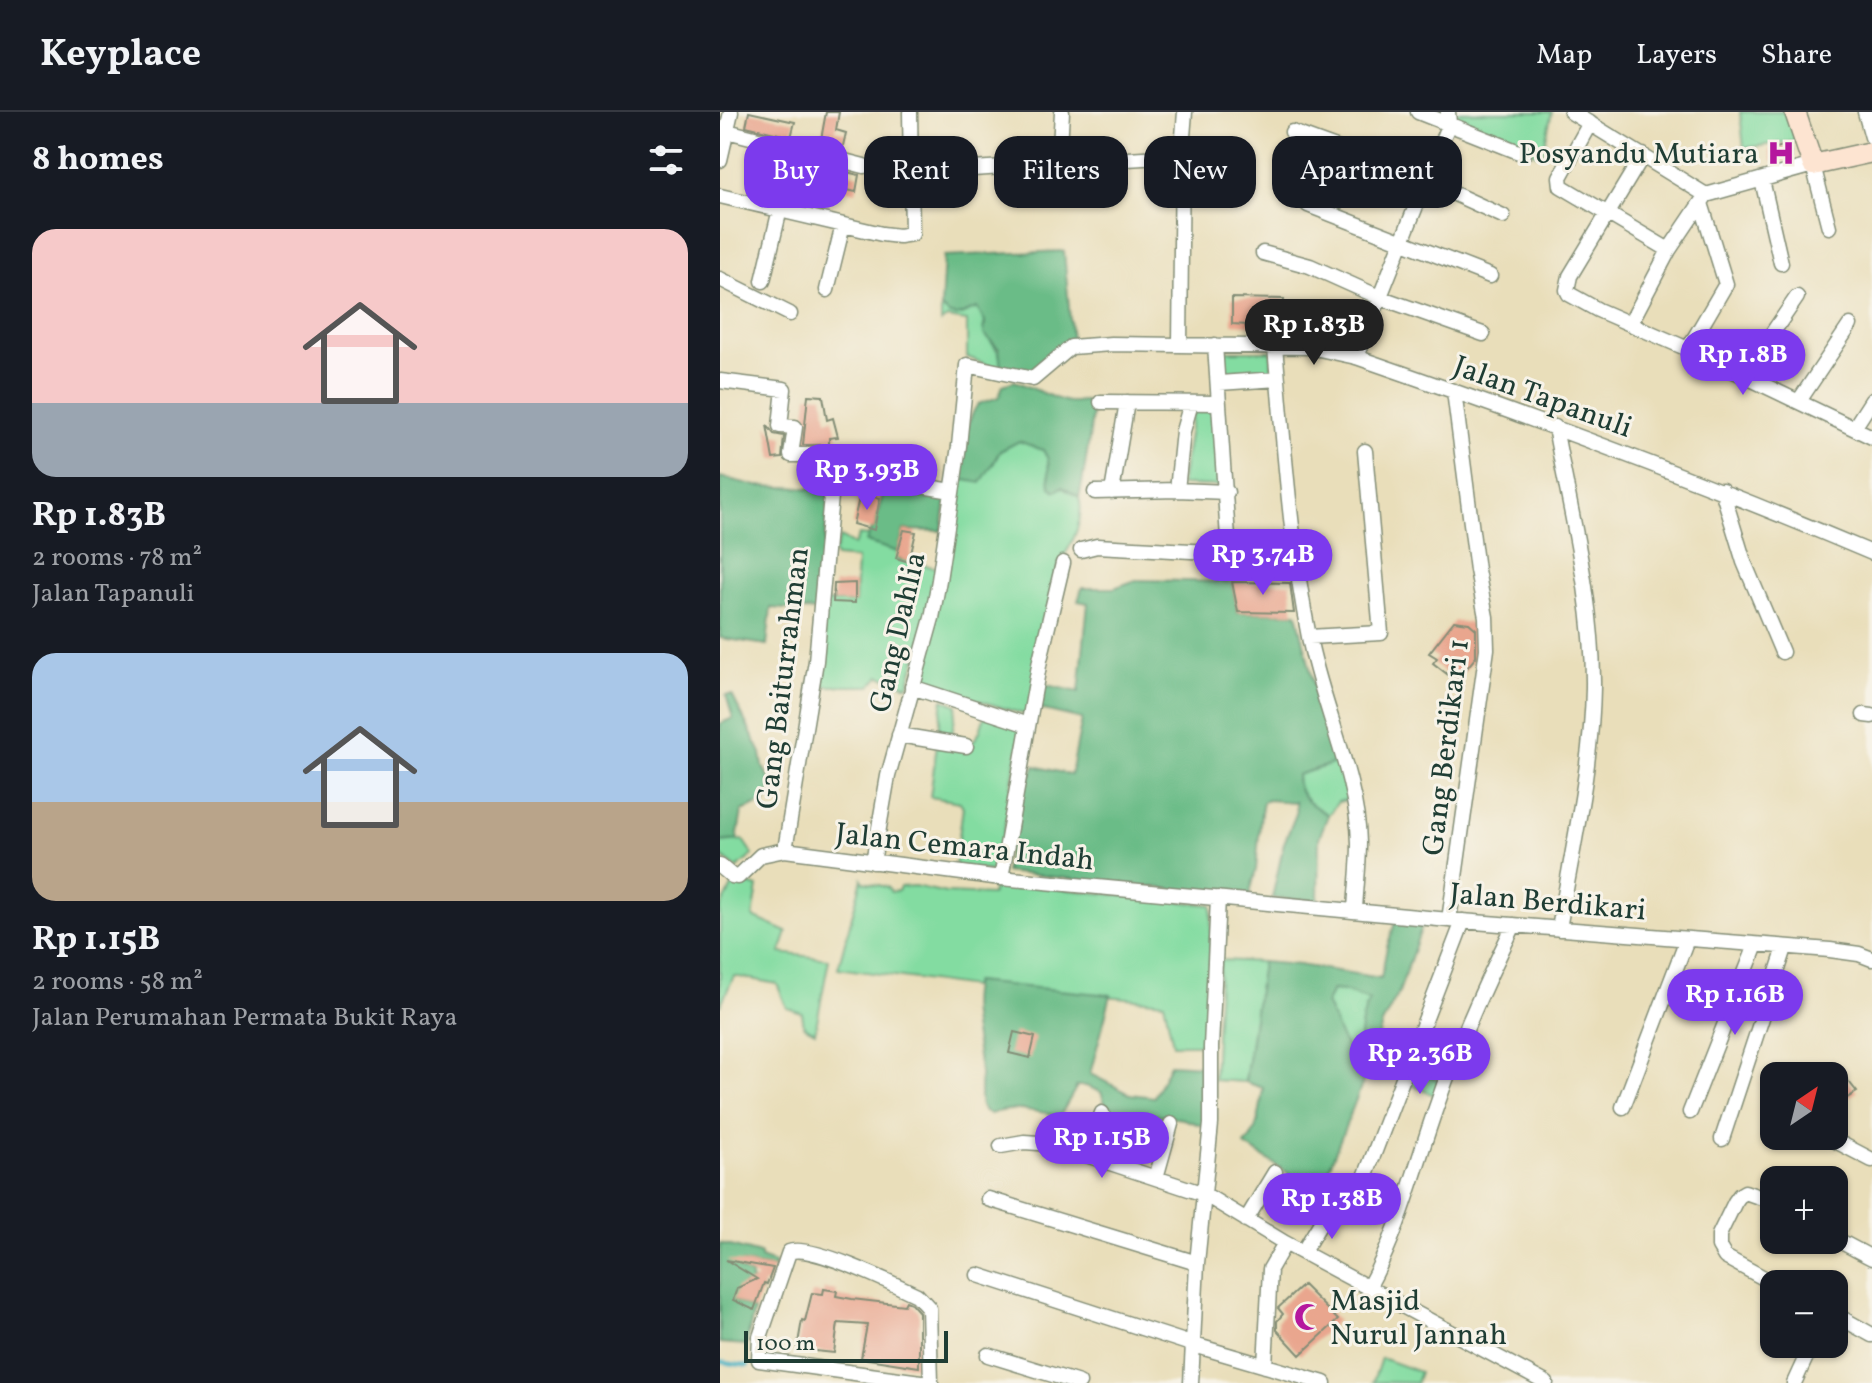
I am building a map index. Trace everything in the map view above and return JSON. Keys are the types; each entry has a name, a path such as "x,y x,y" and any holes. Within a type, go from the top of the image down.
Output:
{"street":[{"path":"720,160 731,112"},
{"path":"910,112 910,136"},
{"path":"1061,136 1062,112"},
{"path":"1183,136 1185,112"},
{"path":"1418,112 1448,117 1524,154"},
{"path":"1571,112 1643,155 1704,199 1726,284 1688,349"},
{"path":"1795,112 1829,227"},
{"path":"1865,112 1872,137"},
{"path":"1441,136 1448,117"},
{"path":"1590,123 1559,184 1669,250"},
{"path":"727,131 864,166"},
{"path":"1292,132 1303,136"},
{"path":"1630,324 1669,250 1704,199 1813,165 1872,152"},
{"path":"1643,155 1570,276 1567,290 1598,310 1688,349 1872,437"},
{"path":"1762,180 1781,263"},
{"path":"720,196 899,236 912,234 912,208"},
{"path":"1462,197 1503,216"},
{"path":"1180,345 1181,208"},
{"path":"1316,208 1490,276"},
{"path":"1356,357 1414,208"},
{"path":"763,281 780,209"},
{"path":"827,290 843,225"},
{"path":"1263,253 1310,266 1379,297 1483,334"},
{"path":"720,279 790,314"},
{"path":"1743,376 1797,297"},
{"path":"1799,401 1850,325"},
{"path":"1215,345 1229,553"},
{"name":"Jalan Tapanuli","path":"967,365 1033,379 1066,350 1076,346 1310,347 1356,357 1555,427 1722,490 1872,553"},
{"path":"1275,347 1295,552 1309,637 1351,792 1359,842 1355,910"},
{"name":"Gang Dahlia","path":"873,862 888,776 932,618 952,491 967,365"},
{"path":"1219,383 1278,379"},
{"name":"Gang Baiturrahman","path":"720,381 784,389 780,426 795,427 791,455 829,455 832,485 816,661 785,850"},
{"name":"Gang Berdikari 1","path":"1352,1211 1456,920 1487,649 1486,617 1454,391"},
{"path":"1854,428 1872,400"},
{"path":"1101,402 1219,403"},
{"path":"1112,492 1127,402"},
{"path":"1177,490 1183,431 1191,403"},
{"path":"1555,427 1588,614 1593,689 1582,793 1559,929"},
{"path":"1309,637 1381,633 1365,451"},
{"path":"832,485 898,482 952,491"},
{"path":"1722,490 1744,562 1782,652"},
{"path":"1095,492 1227,492"},
{"path":"1081,550 1100,546 1229,553 1295,552"},
{"path":"1001,878 1040,660 1063,563"},
{"path":"912,687 1028,725"},
{"path":"899,735 966,746"},
{"path":"720,866 738,877 761,855 785,850"},
{"name":"Jalan Cemara Indah","path":"785,850 1001,878 1218,898"},
{"path":"1191,1383 1197,1263 1211,1124 1218,898"},
{"name":"Jalan Berdikari","path":"1218,898 1849,952 1872,959"},
{"path":"1368,1288 1397,1227 1435,1108 1467,1023 1514,925"},
{"path":"1623,1107 1687,939"},
{"path":"1690,1112 1756,945"},
{"path":"1722,1139 1785,948"},
{"path":"1087,1155 1102,1113"},
{"path":"1156,1178 1171,1124"},
{"path":"1001,1146 1024,1142 1053,1144 1204,1194 1285,1243 1546,1383"},
{"path":"1848,1145 1870,1154"},
{"path":"1246,1220 1275,1172"},
{"path":"1759,1197 1745,1192 1737,1197 1719,1235 1719,1247 1725,1257 1760,1276"},
{"path":"988,1199 1197,1263"},
{"path":"1303,1252 1329,1209"},
{"path":"1265,1366 1270,1269 1285,1243"},
{"path":"1848,1245 1872,1258"},
{"path":"804,1250 855,1268 917,1295 925,1302 929,1308 930,1383 759,1360 760,1337 789,1252 804,1250"},
{"path":"978,1275 1194,1345 1324,1383"},
{"path":"1848,1322 1872,1335"},
{"path":"988,1355 1079,1383"},
{"path":"1794,1383 1806,1358"}],"green space":[{"path":"1455,112 1552,112 1542,156 1457,122"},
{"path":"1740,112 1786,112 1797,141 1744,148"},
{"path":"1064,251 1072,342 1036,374 1001,370 999,349 984,334 985,321 977,308 957,316 941,308 944,256"},
{"path":"941,308 961,315 977,308 985,322 983,329 1000,358 1001,370 967,357 967,321 947,318 941,322"},
{"path":"1222,351 1271,351 1272,376 1223,379"},
{"path":"1014,381 1060,400 1085,401 1091,405 1090,433 1079,497 1062,487 1056,491 1050,487 1048,459 1043,450 1019,441 1000,451 981,483 959,479 964,440 973,412 978,404 999,397 1003,385"},
{"path":"1193,409 1217,409 1221,486 1181,485"},
{"path":"1019,441 1043,450 1048,459 1050,481 1079,497 1080,505 1076,532 1059,563 1030,716 918,682 959,479 993,465 1000,451"},
{"path":"720,477 757,486 830,489 818,611 771,608 767,645 720,638"},
{"path":"885,485 947,493 942,531 904,530 898,552 866,542 871,529 874,529"},
{"path":"859,535 869,536 867,542 898,552 897,559 937,568 929,613 908,686 880,676 870,686 815,686 824,602 855,603 857,559 836,557 834,553 840,537 854,545"},
{"path":"1136,580 1232,582 1238,612 1297,613 1313,681 1338,762 1297,775 1302,795 1328,815 1319,838 1318,900 1272,898 1284,843 1296,814 1295,802 1263,802 1256,870 1249,897 1005,872 1021,780 1030,777 1035,766 1071,775 1082,719 1035,708 1038,683 1079,692 1088,603 1078,601 1082,588 1114,588"},
{"path":"726,695 732,695 761,753 770,789 766,801 742,811 737,840 720,842 720,724 733,718"},
{"path":"943,699 957,705 951,740 971,745 985,715 1021,729 997,872 955,866 963,807 960,802 930,797"},
{"path":"1338,762 1350,799 1338,802 1328,815 1302,794 1297,775"},
{"path":"743,840 753,855 737,868 720,855 720,842"},
{"path":"862,879 887,887 891,892 898,891 900,887 915,886 946,893 992,895 995,882 1212,905 1206,1044 1173,1044 1164,1002 974,982 972,987 838,968"},
{"path":"736,880 758,887 753,917 787,932 780,953 829,959 815,1032 804,1026 802,1013 787,1008 777,984 734,976 720,1006 720,909"},
{"path":"1396,920 1422,926 1399,992 1382,1024 1370,1066 1360,1042 1369,1000 1332,990 1326,1003 1342,1040 1362,1067 1365,1077 1319,1193 1245,1145 1256,1125 1263,1088 1245,1082 1262,962 1381,978"},
{"path":"1220,960 1262,962 1245,1082 1214,1080"},
{"path":"974,982 1111,995 1090,1074 1130,1094 1154,1097 1170,1064 1204,1066 1206,1127 1183,1119 1140,1113 1134,1128 1109,1115 1101,1092 1086,1086 1077,1086 1060,1116 1025,1110 990,1114 985,1111 980,1102 980,1073 972,1016"},
{"path":"1332,990 1370,1000 1361,1034 1363,1051 1370,1066 1365,1077 1331,1017 1326,1003"},
{"path":"1412,1069 1440,1081 1434,1095 1407,1083"},
{"path":"720,1243 760,1254 760,1258 775,1263 773,1268 742,1263 741,1270 751,1275 751,1281 762,1283 761,1292 744,1285 734,1300 754,1310 746,1345 720,1343"},
{"path":"1381,1358 1420,1372 1416,1383 1373,1382"}],"building":[{"path":"749,112 795,122 791,136 746,126"},
{"path":"826,112 839,112 836,130 846,133 845,136 822,136"},
{"name":"Posyandu Mutiara","path":"1790,144 1792,158 1772,162 1769,150"},
{"path":"848,172 859,175 856,192 848,190"},
{"path":"1232,298 1284,299 1282,327 1232,324"},
{"path":"808,395 823,396 827,420 833,418 838,437 829,438 829,445 803,445"},
{"path":"767,425 774,434 784,436 782,458 773,459"},
{"path":"860,494 880,498 874,530 853,524"},
{"path":"904,530 916,532 909,562 896,558"},
{"path":"1232,582 1290,583 1294,613 1238,612"},
{"path":"855,583 855,603 833,602 834,584"},
{"path":"1454,621 1469,623 1476,629 1476,657 1456,681 1433,663 1437,658 1429,653"},
{"path":"1014,1032 1035,1037 1030,1058 1009,1053"},
{"path":"1848,1081 1857,1092 1848,1097"},
{"path":"726,1260 773,1268 754,1310 733,1300 737,1288 757,1279"},
{"name":"Masjid Nurul Jannah","path":"1303,1285 1338,1320 1300,1355 1277,1330 1277,1321 1283,1314 1278,1308"},
{"path":"824,1289 837,1291 836,1296 852,1299 904,1305 906,1301 911,1303 919,1312 919,1367 861,1358 867,1325 838,1323 834,1353 797,1349 802,1320 805,1321 812,1293 823,1294"}],"waterway":[{"path":"720,1362 748,1366"}],"place":[{"name":"Posyandu Mutiara","path":"1781,153"},
{"name":"Masjid Nurul Jannah","path":"1308,1317"}]}
